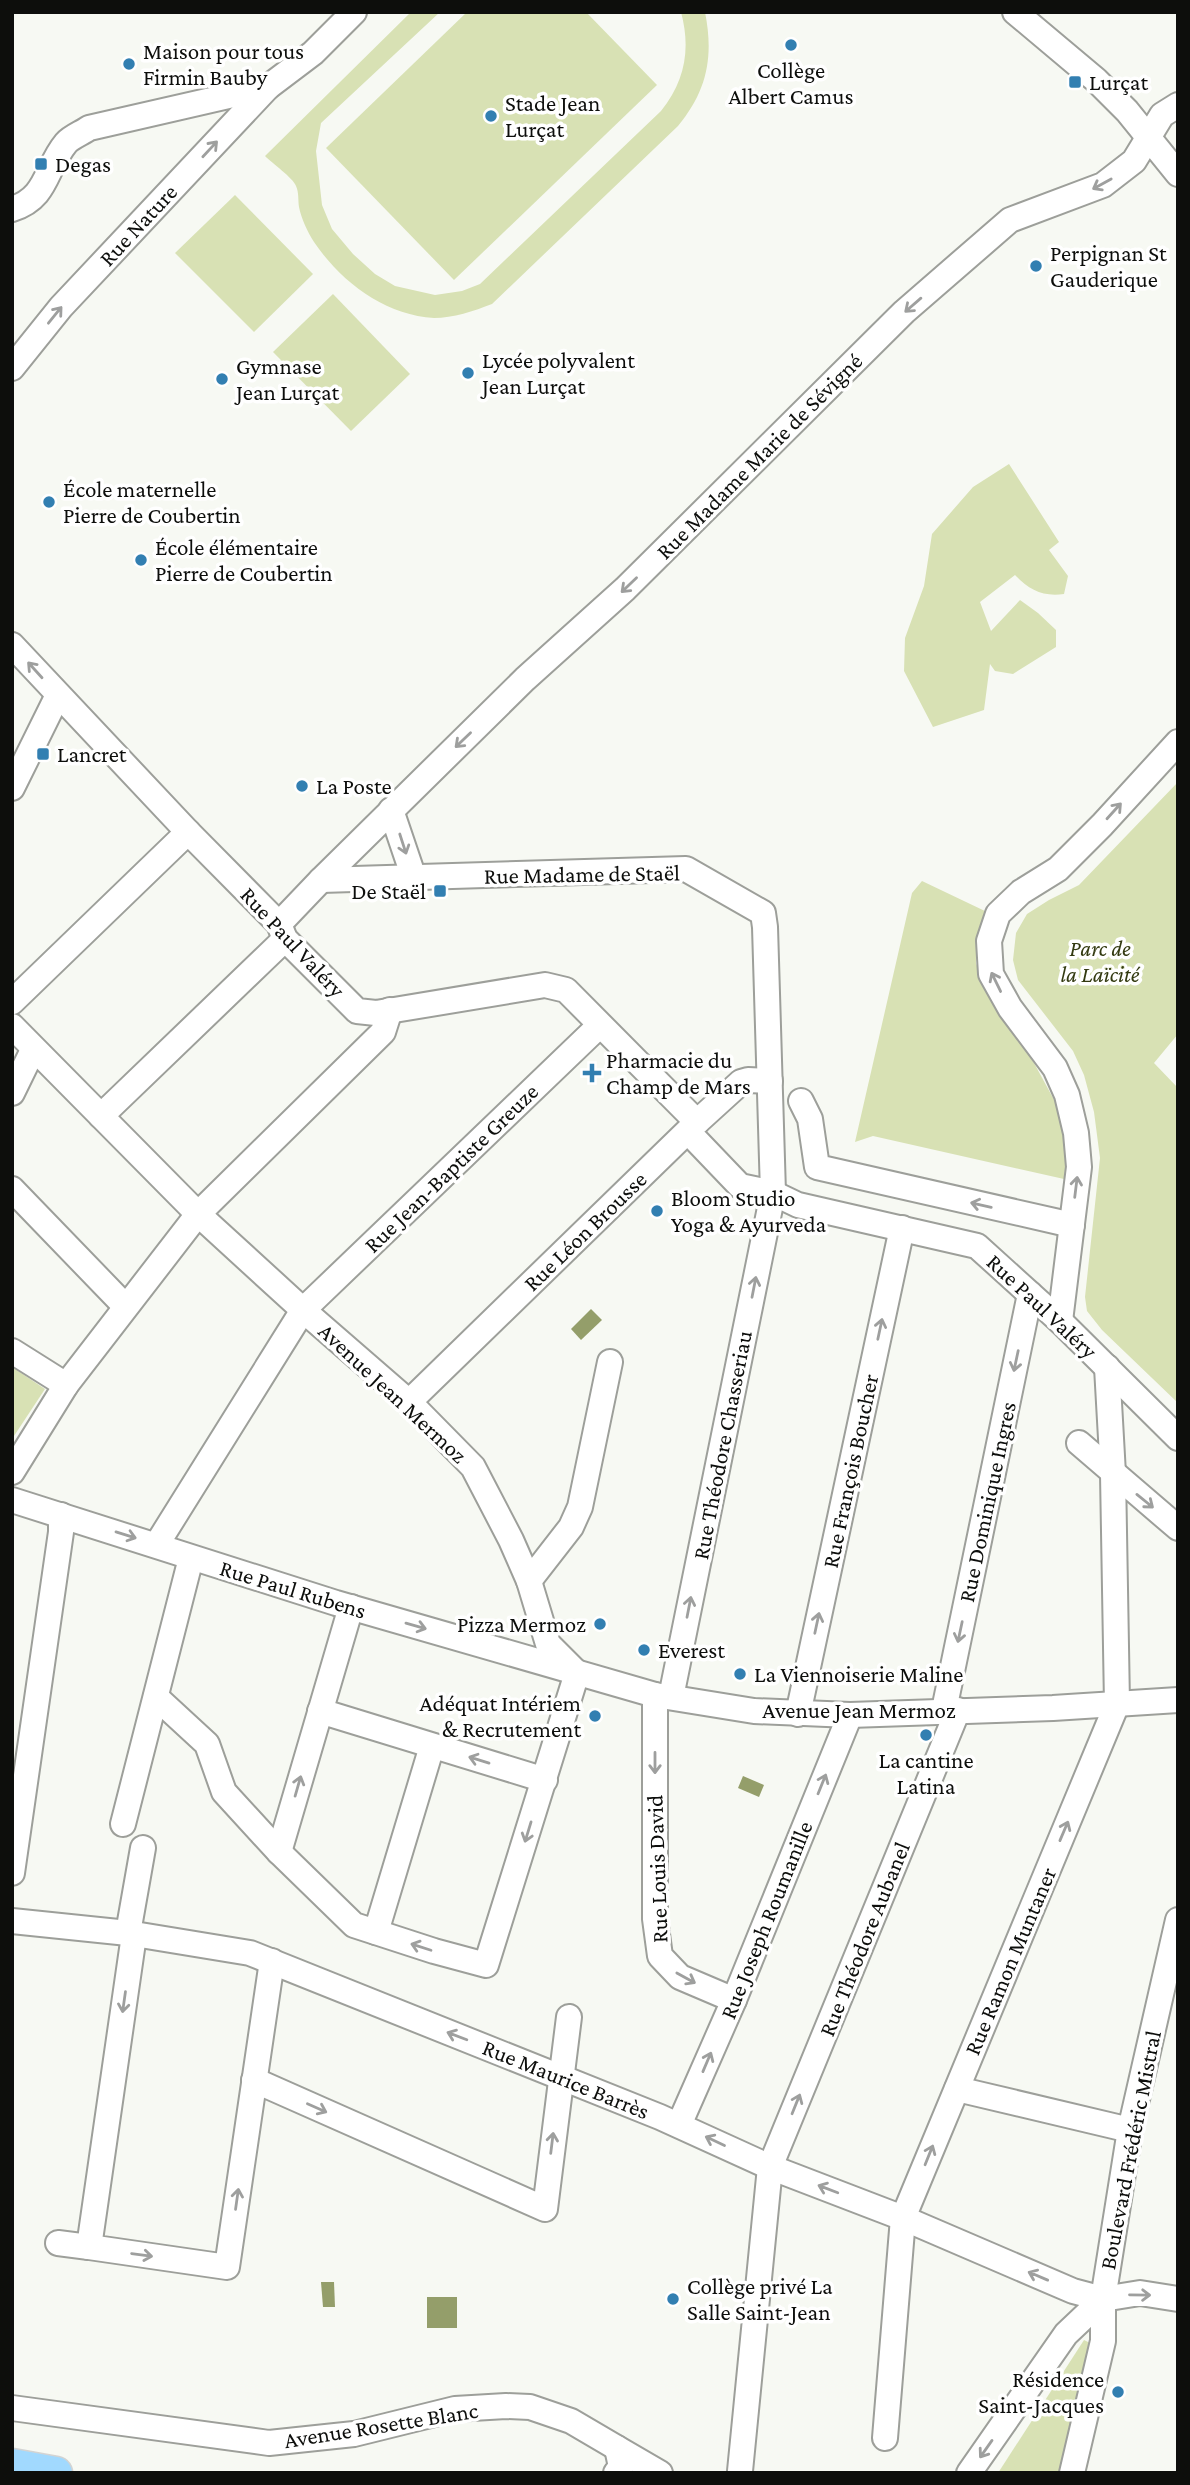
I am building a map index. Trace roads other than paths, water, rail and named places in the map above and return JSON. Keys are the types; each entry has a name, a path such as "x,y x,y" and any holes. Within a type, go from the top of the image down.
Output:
{"main road":[{"path":"12,2465 56,2473"}],"street":[{"name":"Rue Nature","path":"12,368 61,307 268,87 313,53 354,12"},
{"path":"1021,14 1127,111 1178,174"},
{"name":"Rue Nature","path":"12,209 27,205 38,194 67,142 89,128 268,87"},
{"name":"Rue Madame Marie de Sévigné","path":"101,1116 282,932 321,880 526,679 625,589 904,312 1010,220 1103,185 1134,161 1162,115 1178,105"},
{"name":"Rue Paul Valéry","path":"12,645 357,1011 376,1013 545,985 566,990 696,1130 740,1186 773,1193 798,1205 977,1246 1060,1321 1178,1438"},
{"path":"12,788 58,695"},
{"path":"1060,1321 1079,1167 1076,1133 1067,1095 1055,1068 1010,1007 991,974 989,941 998,914 1021,892 1058,869 1178,742"},
{"path":"391,810 414,878"},
{"path":"12,1002 188,832"},
{"name":"Rue Madame de Staël","path":"321,880 686,869 763,913 773,1193"},
{"path":"12,1472 66,1385 198,1214 383,1032 390,1010"},
{"name":"Avenue Jean Mermoz","path":"12,1026 198,1214 409,1402 473,1467 529,1581 548,1644 577,1673 663,1696 754,1711 797,1714 850,1715 1178,1700"},
{"name":"Rue Jean-Baptiste Greuze","path":"157,1544 303,1310 599,1026"},
{"path":"12,1093 33,1050"},
{"name":"Rue Léon Brousse","path":"409,1402 696,1130 741,1082 770,1081"},
{"path":"801,1101 810,1119 817,1167 1072,1225"},
{"path":"12,1189 125,1306"},
{"name":"Rue Théodore Chasseriau","path":"663,1696 773,1193"},
{"name":"Rue François Boucher","path":"797,1714 902,1228"},
{"name":"Rue Dominique Ingres","path":"951,1710 1030,1294"},
{"path":"12,1351 66,1385"},
{"path":"529,1581 571,1527 580,1507 610,1362"},
{"path":"1107,1367 1113,1474 1116,1704"},
{"path":"1079,1443 1178,1528"},
{"name":"Rue Paul Rubens","path":"12,1500 351,1607 577,1673"},
{"path":"12,1873 61,1532 61,1515"},
{"path":"123,1824 191,1558"},
{"path":"279,1852 351,1607"},
{"path":"156,1697 207,1744 224,1792 279,1852 354,1925 486,1965 577,1673"},
{"name":"Rue Louis David","path":"663,1696 655,1919 660,1956 680,1977 734,2000"},
{"name":"Rue Ramon Muntaner","path":"885,2438 903,2218 1116,1704"},
{"name":"Rue Théodore Aubanel","path":"740,2471 770,2167 951,1710"},
{"path":"320,1711 545,1780"},
{"name":"Rue Joseph Roumanille","path":"679,2125 734,2000 850,1715"},
{"path":"376,1932 432,1746"},
{"path":"89,2247 143,1848"},
{"name":"Boulevard Frédéric Mistral","path":"1072,2473 1103,2341 1102,2299 1130,2130 1178,1920"},
{"name":"Rue Maurice Barrès","path":"12,1921 131,1934 250,1953 560,2076 679,2125 770,2167 903,2218 1073,2291 1102,2299"},
{"path":"58,2243 227,2267 272,1961"},
{"path":"254,2080 545,2209 569,2017"},
{"path":"957,2089 1130,2130"},
{"path":"1102,2299 1140,2294 1178,2300"},
{"name":"Boulevard Frédéric Mistral","path":"969,2473 1066,2334 1102,2299"},
{"name":"Avenue Rosette Blanc","path":"12,2409 268,2443 354,2434 455,2409 530,2407 571,2421 660,2473"},
{"path":"616,2473 621,2467 617,2448"}],"place":[{"name":"Collège Albert Camus","path":"791,45"},
{"name":"Maison pour tous Firmin Bauby","path":"129,64"},
{"name":"Lurçat","path":"1075,82"},
{"name":"Stade Jean Lurçat","path":"491,116"},
{"name":"Degas","path":"41,164"},
{"name":"Perpignan St Gauderique","path":"1036,266"},
{"name":"Lycée polyvalent Jean Lurçat","path":"468,373"},
{"name":"Gymnase Jean Lurçat","path":"222,379"},
{"name":"École maternelle Pierre de Coubertin","path":"49,502"},
{"name":"École élémentaire Pierre de Coubertin","path":"141,560"},
{"name":"Lancret","path":"43,754"},
{"name":"La Poste","path":"302,786"},
{"name":"De Staël","path":"440,891"},
{"name":"Pharmacie du Champ de Mars","path":"592,1073"},
{"name":"Bloom Studio Yoga & Ayurveda","path":"657,1211"},
{"name":"Pizza Mermoz","path":"600,1624"},
{"name":"Everest","path":"644,1650"},
{"name":"La Viennoiserie Maline","path":"740,1674"},
{"name":"Adéquat Intériem & Recrutement","path":"595,1716"},
{"name":"La cantine Latina","path":"926,1735"},
{"name":"Collège privé La Salle Saint-Jean","path":"673,2299"},
{"name":"Résidence Saint-Jacques","path":"1118,2392"}],"park label":[{"name":"Parc de la Laïcité","path":"1100,961"}]}
